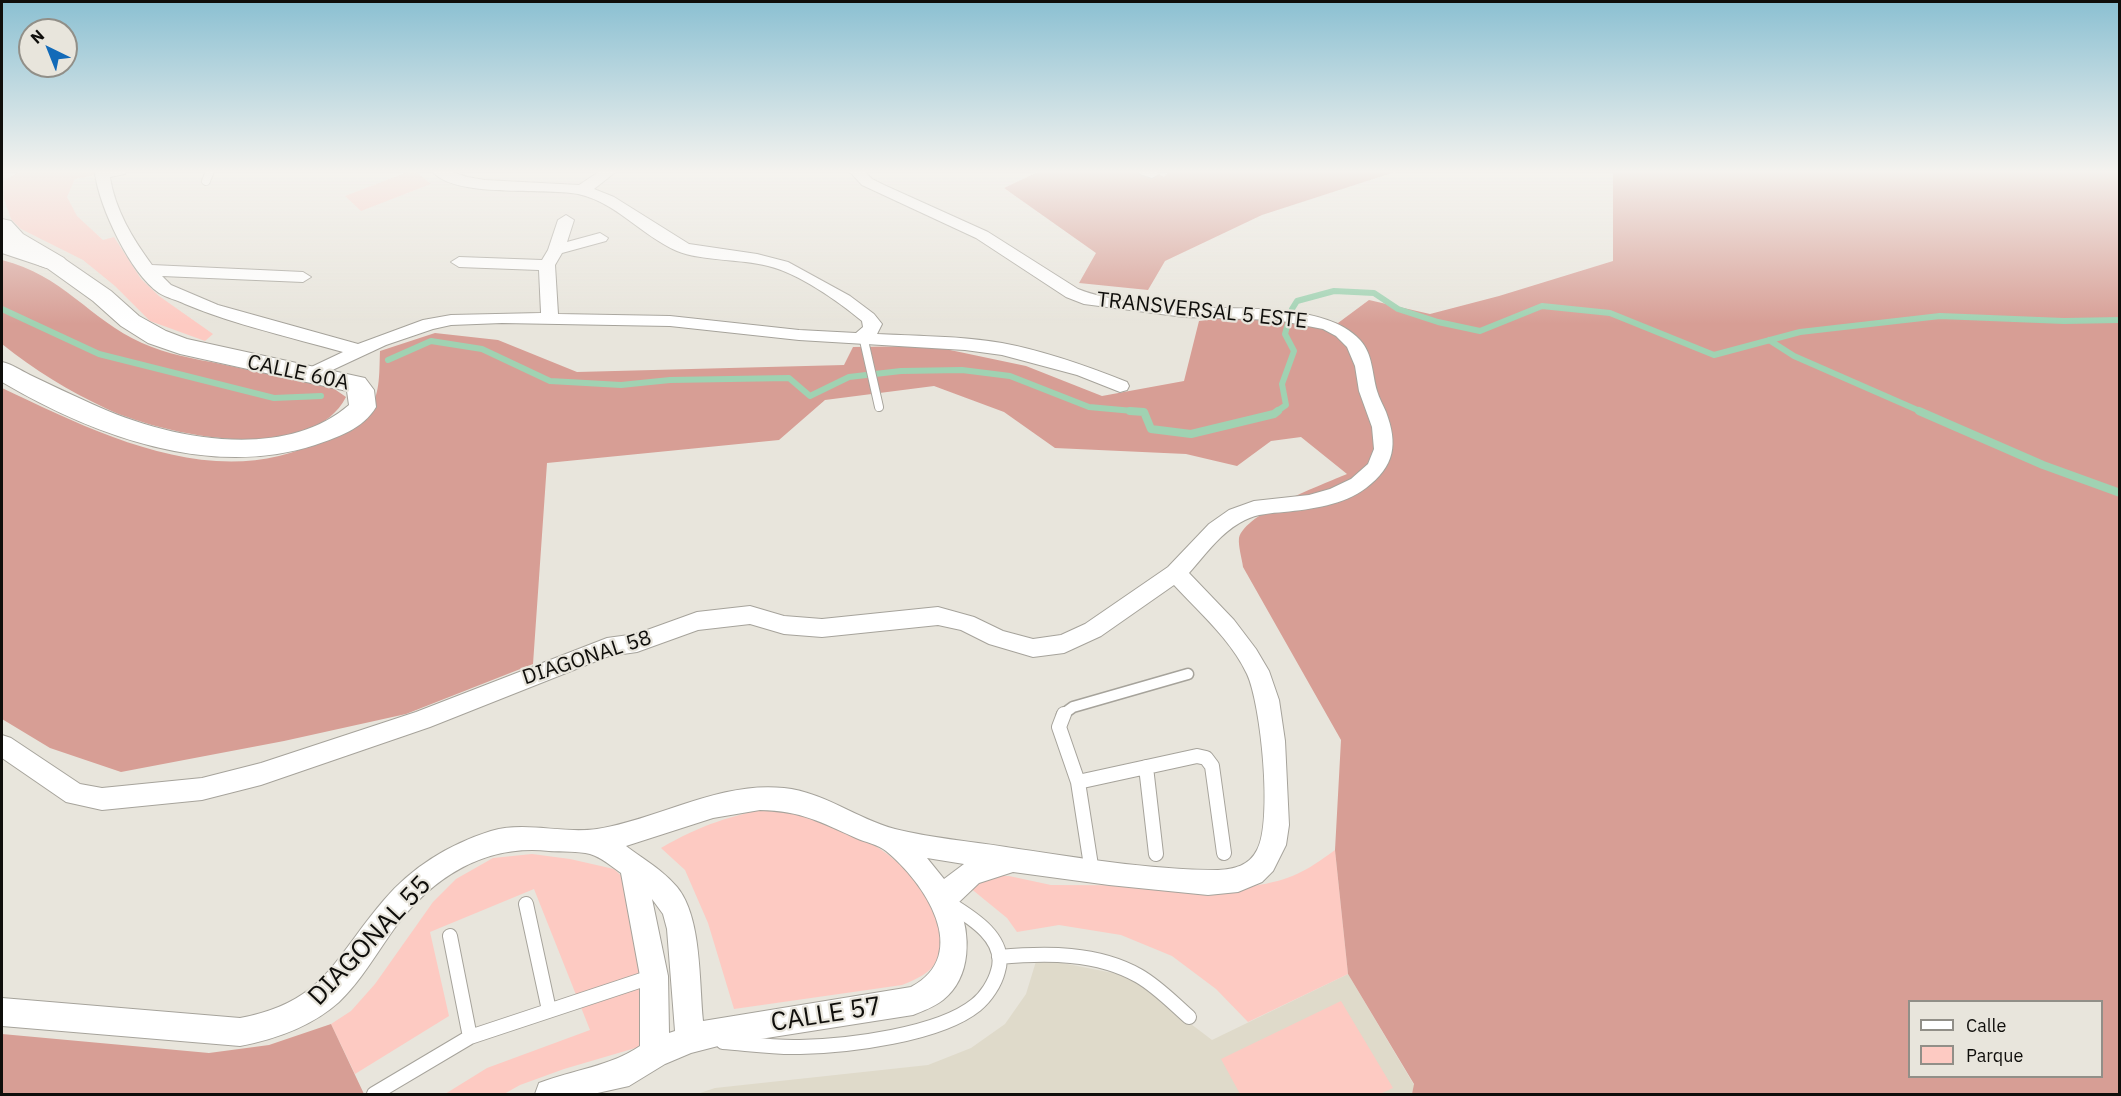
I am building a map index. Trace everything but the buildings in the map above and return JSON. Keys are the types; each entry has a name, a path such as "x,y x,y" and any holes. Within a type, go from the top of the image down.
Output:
{"main road":[{"path":"2,226 14,239 56,263"}],"street":[{"path":"117,222 122,234 147,270 165,289 212,309 361,351"},
{"path":"550,319 552,258 565,222"},
{"path":"641,222 687,249 776,263 864,313 873,324 871,330 863,336"},
{"name":"TRANSVERSAL 5 ESTE","path":"954,222 982,235 1072,293 1090,300 1184,312 1277,315 1328,325 1342,332 1355,345 1364,366 1368,391 1383,427 1384,449 1376,468 1358,484 1336,495 1309,502 1254,508 1236,515 1216,529 1176,573"},
{"path":"459,262 552,258 600,238"},
{"name":"CALLE 60A","path":"2,246 56,263 102,296 130,321 158,337 212,355 356,384 361,390 363,407 349,419 307,439 277,448 235,450 190,446 139,433 81,411 2,370"},
{"path":"147,270 303,277"},
{"path":"311,374 429,324 451,320 550,319 670,321 799,335 863,336 965,344 1003,349 1083,371 1120,386"},
{"path":"356,384 361,351"},
{"path":"592,842 670,823 724,805 768,798 788,800 893,840 1092,872 1207,882 1238,880 1257,871 1269,856 1274,839 1274,755 1270,714 1263,686 1251,661 1176,573"},
{"name":"DIAGONAL 58","path":"2,745 75,794 102,799 202,789 261,774 411,723 607,647 637,643 698,621 750,615 784,625 822,627 938,616 966,623 997,638 1034,648 1064,644 1093,630 1176,573"},
{"name":"DIAGONAL 55","path":"2,1012 240,1032 268,1027 298,1014 321,999 345,976 392,909 417,885 443,866 477,849 508,839 592,842"},
{"name":"CALLE 57","path":"550,1095 592,1080 629,1071 655,1054 690,1040 722,1031 913,1001 929,994 942,984 950,969 956,942 952,919 936,887 893,840"},
{"path":"592,842 615,853 653,882 668,896 676,911 681,929 690,1040"},
{"path":"944,900 959,881 974,871 1020,862"},
{"path":"633,869 654,976 655,1054"}],"lane":[{"path":"863,336 879,407"},
{"path":"1092,872 1078,782 1059,726 1062,715 1073,706 1188,675"},
{"path":"1078,782 1197,756 1206,758 1212,765 1224,853"},
{"path":"1146,767 1156,854"},
{"path":"690,1040 801,1047 896,1035 956,1018 976,1005 990,988 1000,969 999,957 994,942 983,928 969,915 944,900"},
{"path":"526,904 549,1011"},
{"path":"450,936 470,1037"},
{"path":"999,957 1038,954 1088,958 1131,972 1158,990 1189,1017"},
{"path":"374,1094 470,1037 654,976"}],"shaded area":[{"path":"1052,222 1247,222 1165,261 1148,290 1079,283 1096,253"},
{"path":"1613,222 2119,222 2119,1094 1412,1094 1414,1084 1348,974 1335,850 1341,740 1243,567 1239,538 1244,528 1287,500 1347,474 1301,437 1271,441 1237,466 1186,454 1055,448 1004,412 934,386 825,400 779,440 547,463 533,664 406,714 284,741 121,772 50,748 2,719 2,388 79,423 161,452 202,460 244,461 285,454 357,423 370,409 377,394 380,351 435,333 498,340 577,372 844,365 853,347 931,346 1026,366 1102,396 1184,381 1199,321 1280,312 1338,323 1369,300 1430,314 1499,296 1613,261"},
{"path":"2,260 42,276 106,322 151,347 191,358 333,388 346,397 328,419 301,432 270,438 234,439 198,435 132,419 107,409 52,380 2,344"},
{"path":"1037,958 1128,976 1212,1040 1348,974 1414,1085 1412,1094 697,1094 715,1088 928,1065 971,1048 1005,1024 1026,994"},
{"path":"331,1024 364,1094 2,1094 2,1034 209,1053 269,1045"}],"green space":[{"path":"14,222 84,222 103,240 114,237 141,279 159,296 213,334 205,341 150,321 115,286 83,260 21,229"},
{"path":"777,807 813,817 848,831 881,850 916,880 950,930 938,958 929,970 902,985 734,1009 708,923 685,870 661,848 717,822"},
{"path":"1335,850 1348,974 1248,1022 1216,989 1172,956 1121,935 1059,925 1017,932 1007,918 969,887 987,876 1009,876 1051,885 1253,886 1297,874"},
{"path":"532,854 570,859 614,869 632,886 649,1044 564,1069 520,1085 504,1094 445,1094 487,1068 590,1030 534,889 430,932 449,1016 355,1074 331,1024 351,1011 375,984 433,902 456,879 493,858"},
{"path":"1341,1001 1393,1088 1380,1094 1240,1094 1221,1059"}],"waterway":[{"path":"1276,412 1286,405 1282,384 1294,351 1285,334 1292,309 1297,301 1334,291 1374,293 1398,309 1438,322 1480,331 1542,306 1610,313 1714,355 1769,340"},
{"path":"2,309 99,354 274,398 321,396"},
{"path":"1769,340 1800,332 1940,316 2064,321 2120,320"},
{"path":"1769,340 1794,356 1922,412"},
{"path":"388,360 431,341 482,349 550,381 621,385 670,380 789,378 810,396 849,377 901,371 962,370 1010,376 1089,407 1144,412"},
{"path":"1130,411 1144,412"},
{"path":"1144,412 1151,429 1191,434 1274,414 1278,411"},
{"path":"1919,411 2043,465 2120,493"}]}
